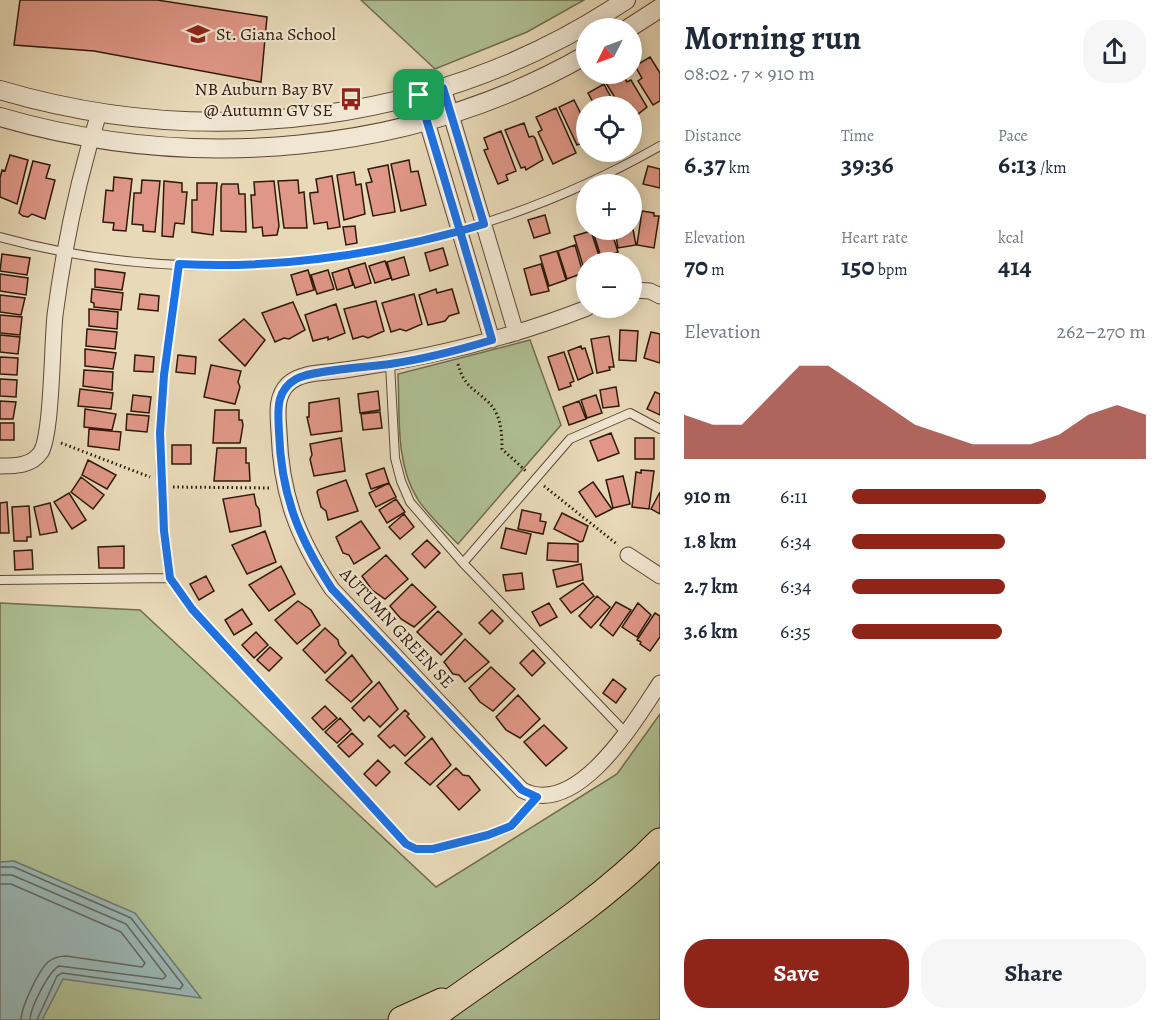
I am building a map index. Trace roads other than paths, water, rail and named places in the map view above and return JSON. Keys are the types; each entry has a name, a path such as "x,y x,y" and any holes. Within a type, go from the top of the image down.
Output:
{"highway":[{"path":"427,1020 518,958 593,901 660,842"},
{"path":"402,1020 468,990"}],"street":[{"path":"0,90 99,113 189,122 269,121 363,109 443,88 511,62 626,0"},
{"path":"642,20 660,8"},
{"path":"0,117 91,139 178,148 223,150 291,146 390,130 450,113 506,93 576,60"},
{"path":"443,88 516,333"},
{"path":"419,95 492,340"},
{"path":"0,466 27,464 41,452 47,438 51,358 65,252 99,113"},
{"path":"642,291 650,291 660,296"},
{"name":"AUTUMN GREEN SE","path":"537,797 522,790 332,589 309,554 288,504 279,455 278,408 283,391 294,380 308,375 390,364 455,351 576,312"},
{"path":"628,555 660,576"},
{"path":"537,797 548,797 562,792 609,755 660,683"}],"lane":[{"path":"0,237 65,252 125,261 179,264 288,262 350,255 417,243 484,224 572,191 660,146"},
{"path":"179,264 164,375 160,433 164,531 170,578 192,609 406,844 416,849 433,849 488,835 511,826 537,797"},
{"path":"390,364 394,450 401,481 410,502 421,518 463,563 626,733"},
{"path":"463,563 570,439 630,413 660,429"},
{"path":"0,580 170,578"}],"water":[{"path":"14,861 135,913 201,998 63,979 42,1020 0,1020 0,862"}],"place":[{"name":"St. Giana School","path":"198,34"},
{"name":"NB Auburn Bay BV @ Autumn GV SE","path":"351,99"}]}
